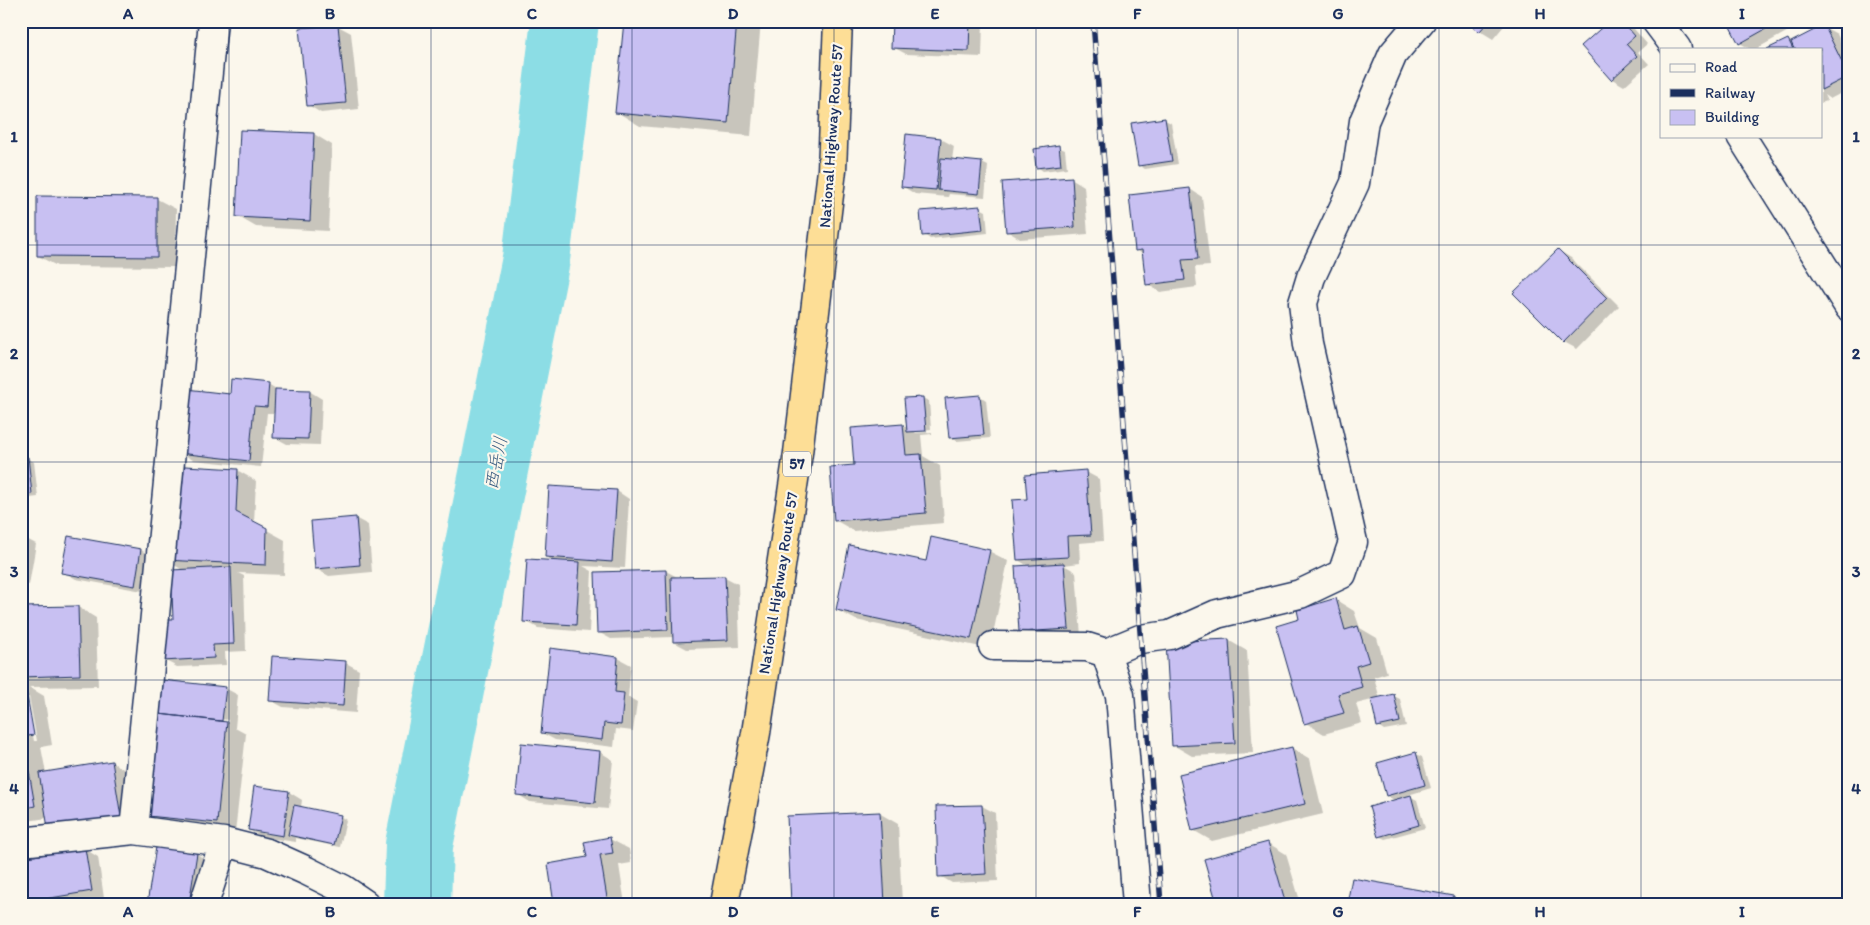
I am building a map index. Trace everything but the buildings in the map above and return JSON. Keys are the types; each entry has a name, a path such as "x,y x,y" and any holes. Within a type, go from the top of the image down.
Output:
{"highway":[{"name":"National Highway Route 57","path":"724,904 756,733 798,453 832,170 838,21"}],"street":[{"path":"134,830 213,21"},
{"path":"993,646 1087,647 1106,653 1140,639 1170,635 1217,614 1300,594 1342,574 1353,542 1308,344 1303,303 1311,277 1354,183 1364,121 1393,54 1421,21"},
{"path":"1656,21 1676,48"},
{"path":"1742,138 1849,307"},
{"path":"1106,653 1120,696 1138,904"},
{"path":"21,842 134,830 224,842 267,853 307,870 354,896"},
{"path":"204,904 224,842"}],"waterway":[{"name":"西岳川","path":"417,904 419,845 536,259 565,21"}],"railway":[{"path":"1093,21 1161,904"}]}
